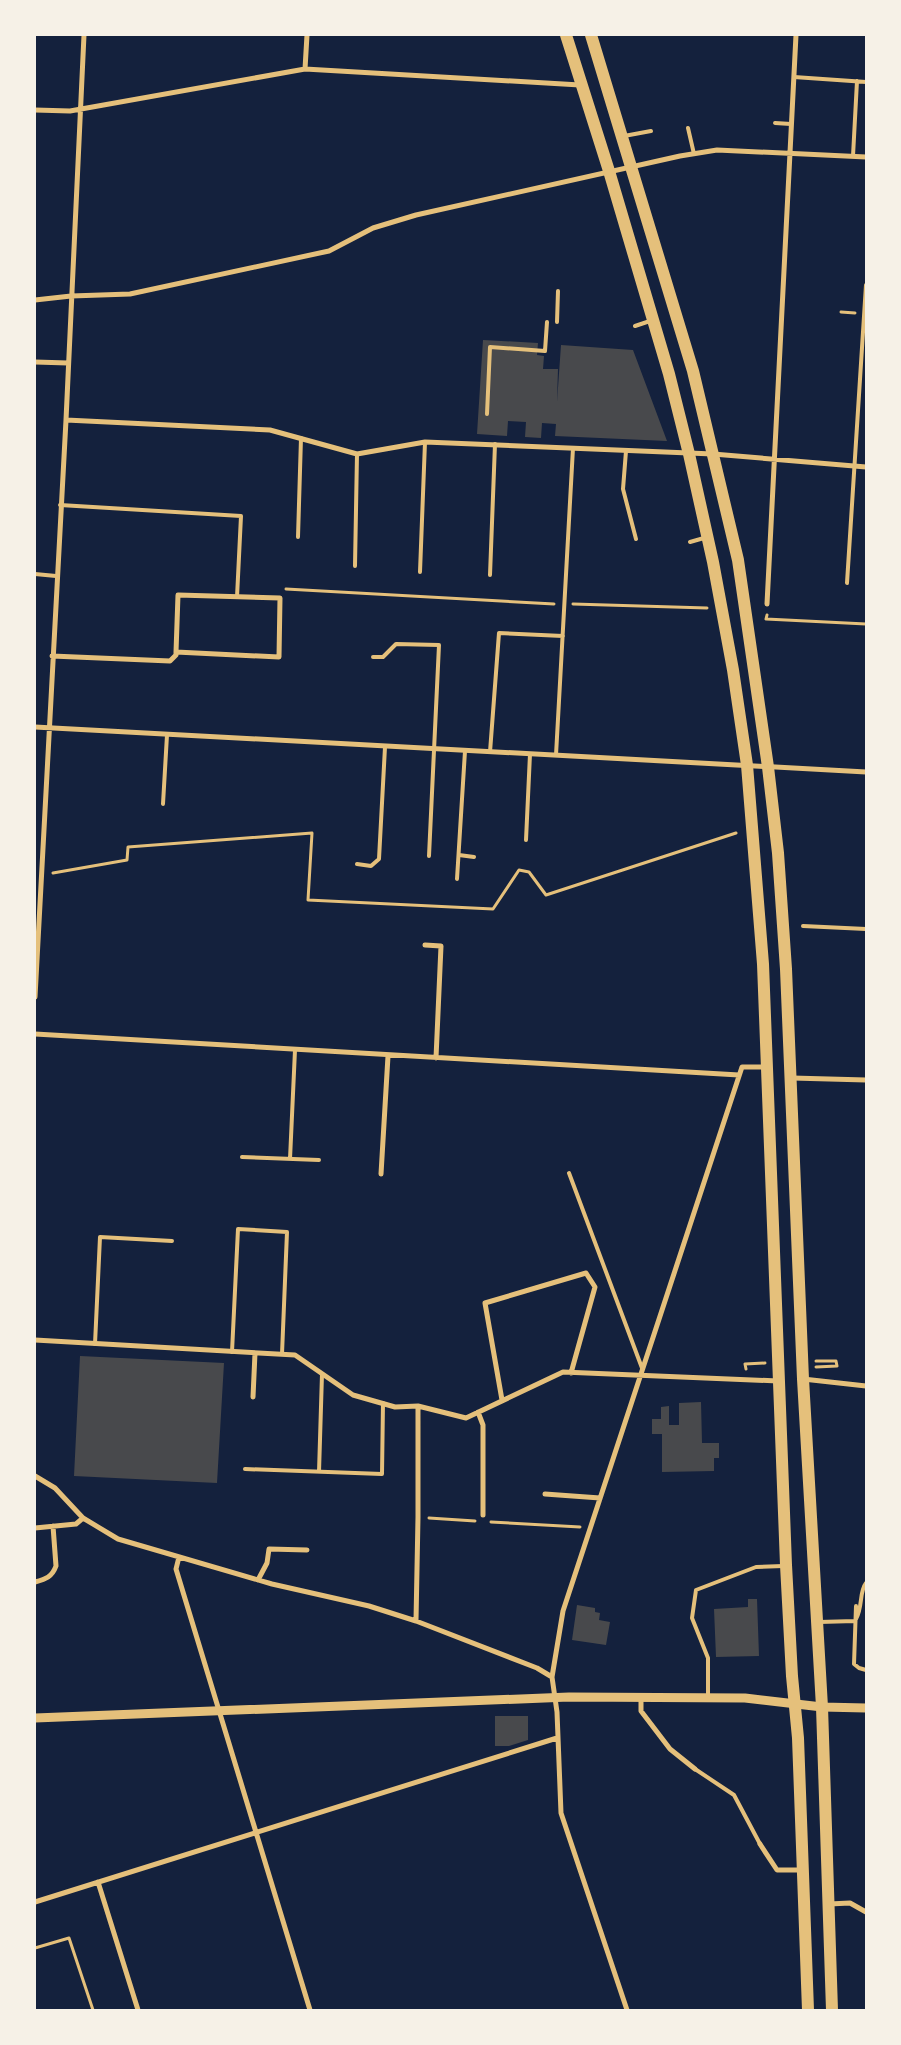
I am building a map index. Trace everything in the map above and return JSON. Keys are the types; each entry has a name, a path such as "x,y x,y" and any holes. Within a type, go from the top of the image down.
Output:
{"highway":[{"path":"566,35 653,320 689,454 733,670 747,766 762,964 786,1566 794,1703 798,1738 808,2010"},
{"path":"591,35 693,371 738,560 768,767 778,853 786,969 803,1379 822,1707 832,2010"}],"street":[{"path":"35,997 50,728 56,576 66,420 84,35"},
{"path":"305,69 307,35"},
{"path":"767,604 796,35"},
{"path":"35,110 70,112 305,69 581,84"},
{"path":"35,300 71,296 130,294 329,251 373,228 416,216 609,171 717,150 866,157"},
{"path":"35,362 68,363"},
{"path":"66,420 270,430 357,454 425,442 713,454 866,467"},
{"path":"52,656 170,661 176,655 176,652 178,595 280,598 279,657 176,652"},
{"path":"35,727 866,772"},
{"path":"35,836 43,835"},
{"path":"425,945 441,946 436,1058"},
{"path":"35,1034 739,1076"},
{"path":"381,1174 388,1056"},
{"path":"627,2010 561,1813 555,1698 552,1677 563,1611 742,1067 766,1067"},
{"path":"790,1078 866,1080"},
{"path":"502,1400 485,1303 586,1273 595,1287 572,1373"},
{"path":"35,1340 295,1355 353,1395 384,1402 395,1407 418,1406 466,1418 563,1372 639,1377 779,1381"},
{"path":"253,1397 256,1353"},
{"path":"803,1379 866,1386"},
{"path":"416,1621 418,1406"},
{"path":"478,1412 483,1424 483,1515"},
{"path":"35,1476 55,1488 83,1518 118,1540 258,1580 369,1606 416,1621 537,1668 552,1677"},
{"path":"545,1494 600,1498"},
{"path":"35,1528 76,1524 83,1518"},
{"path":"35,1582 48,1578 54,1572 56,1566 53,1526"},
{"path":"258,1580 267,1563 269,1549 307,1550"},
{"path":"179,1557 176,1569 310,2010"},
{"path":"641,1697 641,1711 670,1749 695,1768"},
{"path":"35,1718 555,1698 753,1699 822,1707 866,1708"},
{"path":"35,1902 557,1738"},
{"path":"760,1844 777,1870 802,1870"},
{"path":"98,1882 138,2010"},
{"path":"828,1904 850,1903 866,1912"}],"lane":[{"path":"794,77 866,82"},
{"path":"853,156 857,81"},
{"path":"775,123 791,124"},
{"path":"688,128 694,154"},
{"path":"622,137 651,131"},
{"path":"847,583 866,285"},
{"path":"557,322 558,290"},
{"path":"635,326 653,320"},
{"path":"486,414 490,347 546,350 547,322"},
{"path":"298,537 301,438"},
{"path":"420,572 425,442"},
{"path":"490,576 495,444"},
{"path":"556,755 573,448"},
{"path":"626,451 623,488 636,539"},
{"path":"355,566 357,454"},
{"path":"60,505 241,516 237,597"},
{"path":"690,542 707,537"},
{"path":"35,574 56,576"},
{"path":"490,752 499,633 562,636"},
{"path":"373,657 383,657 396,644 439,645 429,856"},
{"path":"163,804 167,735"},
{"path":"357,864 370,866 379,860 385,746"},
{"path":"457,879 465,751"},
{"path":"526,840 530,754"},
{"path":"459,855 474,857"},
{"path":"803,926 866,929"},
{"path":"290,1159 295,1050"},
{"path":"242,1157 320,1160"},
{"path":"569,1173 642,1368"},
{"path":"232,1352 238,1229 287,1232 282,1354"},
{"path":"95,1344 100,1237 172,1241"},
{"path":"319,1472 322,1374"},
{"path":"245,1469 382,1474 384,1402"},
{"path":"708,1698 708,1658 692,1618 696,1590 756,1567 786,1566"},
{"path":"856,1621 861,1609 862,1588 866,1583"},
{"path":"856,1606 854,1664 866,1670"},
{"path":"817,1622 856,1621"},
{"path":"695,1768 734,1795 760,1844"}],"path":[{"path":"278,588 564,604 708,608"},
{"path":"767,604 766,619 866,624"},
{"path":"816,1367 837,1366"},
{"path":"418,1517 476,1521"},
{"path":"485,1521 590,1528"},
{"path":"35,1948 69,1938 92,2010"}],"building":[{"path":"483,340 538,343 537,355 544,356 543,369 558,369 557,402 561,345 633,350 667,441 555,436 556,424 542,423 541,438 525,437 526,422 508,421 507,436 477,434"},
{"path":"80,1356 224,1363 217,1483 74,1476"},
{"path":"701,1402 702,1443 719,1443 719,1458 714,1458 714,1471 662,1472 662,1434 652,1434 652,1419 661,1419 661,1407 669,1406 669,1425 679,1425 679,1403"},
{"path":"748,1599 757,1599 759,1656 716,1657 714,1609 748,1607"},
{"path":"577,1605 595,1608 595,1612 600,1613 599,1620 610,1622 606,1645 572,1640"},
{"path":"495,1716 528,1716 528,1740 509,1746 495,1746"}]}
